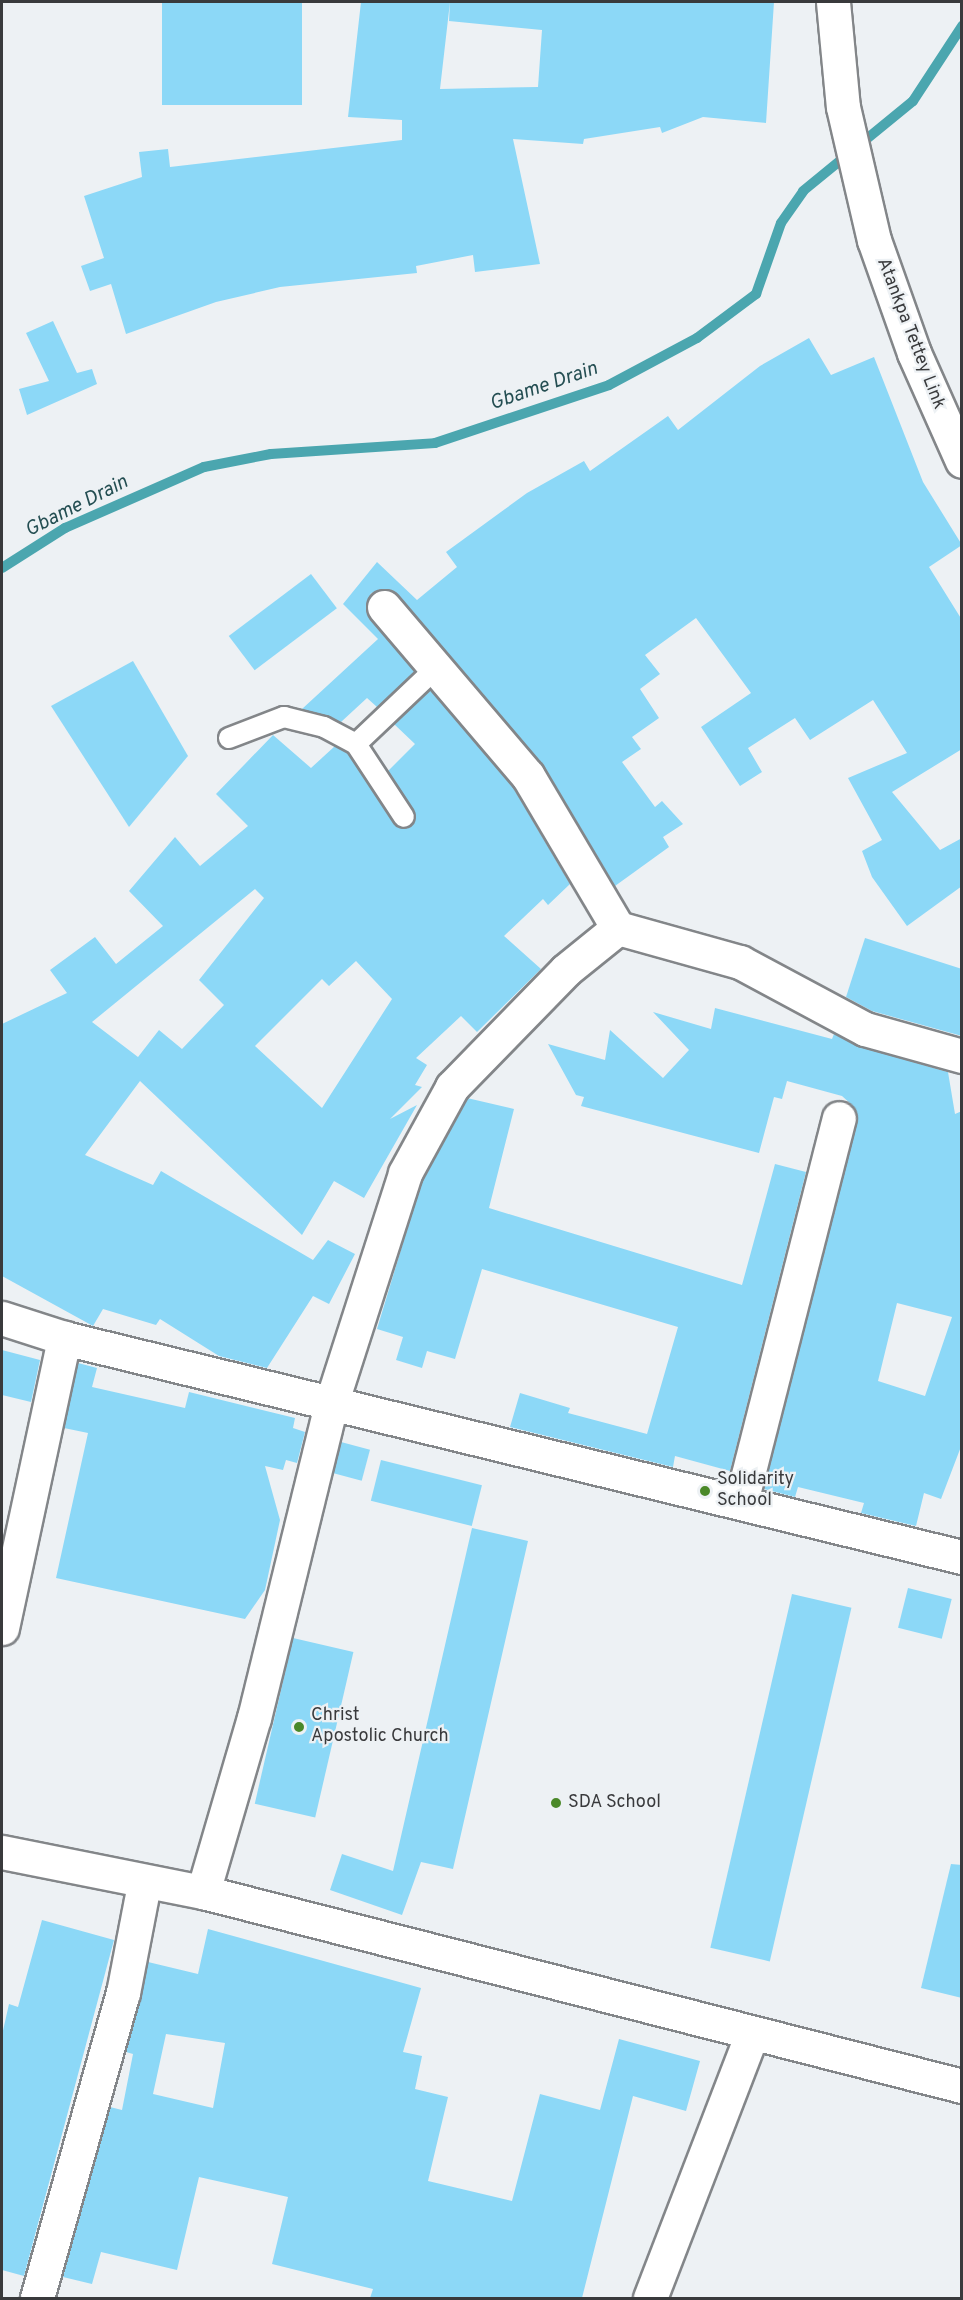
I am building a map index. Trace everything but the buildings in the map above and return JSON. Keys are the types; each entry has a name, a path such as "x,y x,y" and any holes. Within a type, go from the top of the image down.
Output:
{"street":[{"name":"Atankpa Tettey Link","path":"833,2 843,107 874,240 914,353 962,461"},
{"path":"384,608 528,776 618,928 740,962 866,1029 962,1056"},
{"path":"203,1892 254,1718 332,1401 400,1186 452,1087 566,970 618,928"},
{"path":"741,1502 839,1118"},
{"path":"2,1318 64,1338 332,1401 962,1557"},
{"path":"2,1628 64,1338"},
{"path":"2,1852 144,1884 203,1892 962,2086"},
{"path":"37,2298 123,1994 144,1884"},
{"path":"650,2298 752,2033"}],"lane":[{"path":"357,744 436,668"},
{"path":"229,738 284,717 324,727 357,744 404,817"}],"waterway":[{"name":"Gbame Drain","path":"2,568 65,528 204,467 271,454 435,443 609,385 697,338 756,294 781,223 803,191 913,101 962,26"}],"place":[{"name":"Solidarity School","path":"705,1491"},
{"name":"Christ Apostolic Church","path":"299,1727"},
{"name":"SDA School","path":"556,1803"}]}
